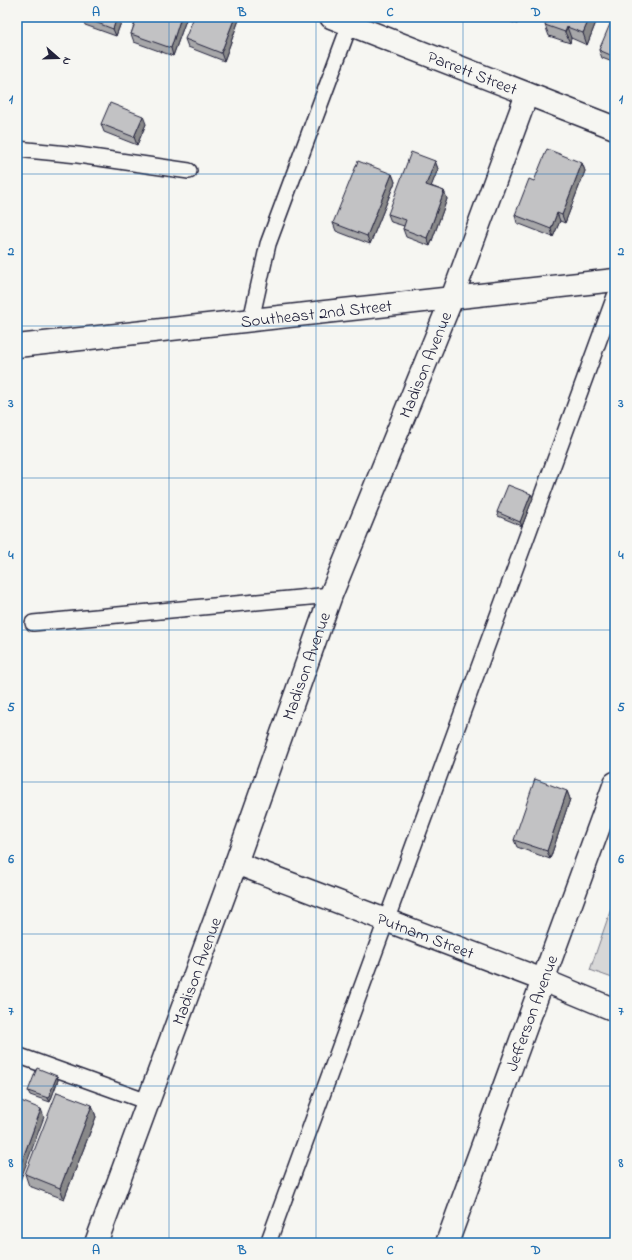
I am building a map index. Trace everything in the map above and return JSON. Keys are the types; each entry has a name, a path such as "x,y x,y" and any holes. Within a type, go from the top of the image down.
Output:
{"street":[{"name":"Parrett Street","path":"340,21 615,128"},
{"name":"Madison Avenue","path":"96,1243 236,862 331,595 452,298 527,94"},
{"name":"Southeast 2nd Street","path":"17,346 615,280"},
{"name":"Jefferson Avenue","path":"447,1243 615,784"},
{"name":"Putnam Street","path":"236,862 543,980 615,1010"}],"lane":[{"path":"251,320 268,244 340,21"},
{"path":"17,149 78,155 189,171"},
{"path":"268,1243 615,296"},
{"path":"33,623 331,595"},
{"path":"17,1055 148,1102"}],"shaded area":[{"path":"615,897 615,979 590,970"}],"building":[{"path":"82,17 117,17 113,29"},
{"path":"137,17 181,17 171,48 131,34"},
{"path":"194,17 235,17 221,53 185,39"},
{"path":"548,17 590,17 583,33 567,27 565,32 545,25"},
{"path":"613,17 615,17 615,57 599,50"},
{"path":"110,103 143,116 134,137 101,124"},
{"path":"547,149 582,163 562,215 557,213 551,229 515,215 529,179 534,181"},
{"path":"411,152 435,161 426,185 444,191 427,238 403,229 406,220 388,214"},
{"path":"358,161 392,174 367,236 333,223"},
{"path":"508,485 531,494 520,522 497,512"},
{"path":"535,779 567,791 547,851 514,840"},
{"path":"37,1068 57,1076 48,1098 28,1091"},
{"path":"57,1092 92,1105 60,1188 25,1174"},
{"path":"21,1101 41,1109 17,1174 17,1112"}]}
